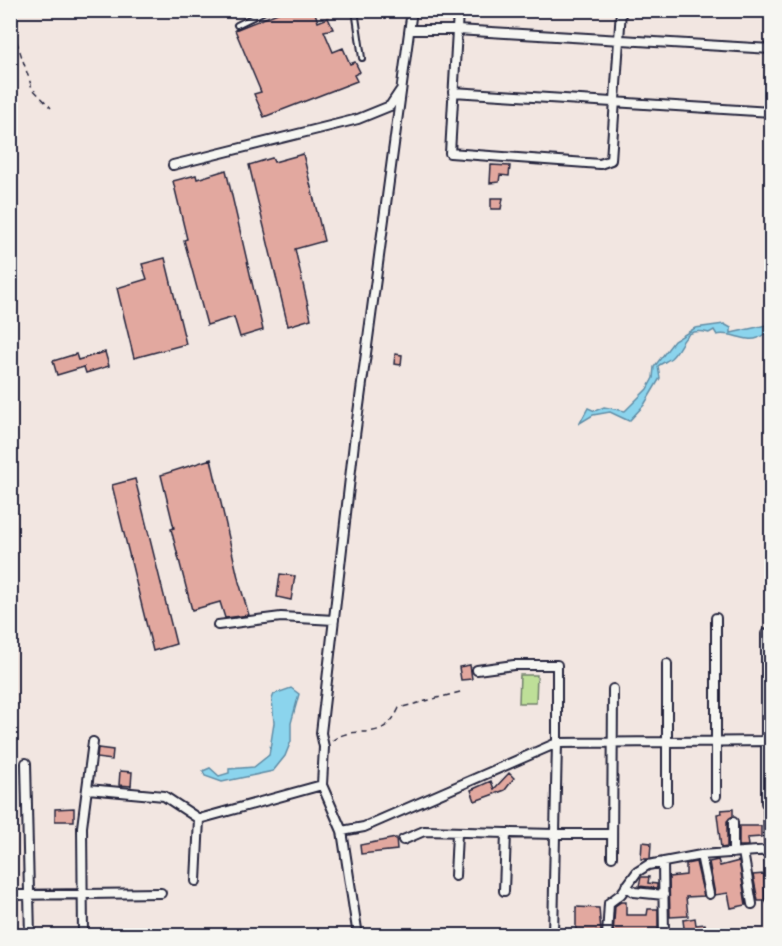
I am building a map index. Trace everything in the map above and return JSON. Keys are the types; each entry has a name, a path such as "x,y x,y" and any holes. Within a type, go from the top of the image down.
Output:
{"street":[{"path":"358,936 342,831 322,785 324,747 321,733 354,443 412,10"},
{"path":"458,10 450,153 600,164 611,160 621,10"},
{"path":"410,30 619,38 771,49"},
{"path":"173,165 358,119 390,106 401,90"},
{"path":"453,92 771,112"},
{"path":"219,625 281,616 334,620"},
{"path":"716,796 717,618"},
{"path":"766,634 769,741 767,807 771,900"},
{"path":"667,664 667,802"},
{"path":"477,670 514,665 557,666 554,936"},
{"path":"612,857 613,689"},
{"path":"342,831 364,827 557,743 769,741"},
{"path":"83,936 82,827 93,742"},
{"path":"26,764 30,936"},
{"path":"88,789 164,796 199,819 322,785"},
{"path":"196,881 199,819"},
{"path":"733,822 733,853"},
{"path":"403,840 424,831 612,834"},
{"path":"455,876 457,833"},
{"path":"504,891 506,833"},
{"path":"607,936 609,903 621,894 637,872 648,865 701,855 770,850"},
{"path":"743,852 752,904"},
{"path":"701,855 709,894"},
{"path":"663,862 664,936"},
{"path":"627,886 634,892 664,896"},
{"path":"10,895 161,893"}],"lane":[{"path":"237,25 267,10"},
{"path":"355,10 362,58"}],"path":[{"path":"10,21 32,88 51,108"},
{"path":"324,747 335,738 352,732 370,733 381,730 393,723 399,708 464,691"}],"green space":[{"path":"520,675 537,675 536,703 519,703"}],"water":[{"path":"724,324 731,328 731,333 771,324 771,330 753,339 727,334 717,335 714,330 709,333 689,334 676,353 658,366 660,378 644,405 629,421 610,412 593,415 580,423 588,408 595,411 604,407 625,411 647,389 653,378 654,367 674,341 695,328"},
{"path":"291,688 299,694 291,723 291,741 285,756 273,771 222,782 205,776 203,771 210,768 219,776 229,773 229,769 254,767 269,755 274,723 272,699 274,694"}],"building":[{"path":"285,10 314,10 318,22 328,18 333,29 324,31 333,52 343,48 350,64 355,62 360,72 354,75 357,81 264,117 254,94 261,92 235,30"},
{"path":"303,154 324,241 295,249 311,319 288,326 249,165 272,158 274,162"},
{"path":"491,165 510,166 509,176 500,175 499,182 490,183"},
{"path":"226,170 263,330 240,337 234,317 207,325 184,240 187,239 173,181 196,175 197,179"},
{"path":"491,198 503,198 501,209 491,209"},
{"path":"165,258 186,344 134,358 117,288 147,279 142,264"},
{"path":"105,352 109,366 86,373 84,367 57,375 53,361 76,354 78,360"},
{"path":"395,354 402,355 401,365 394,364"},
{"path":"211,459 239,582 249,615 225,618 220,602 192,610 171,529 174,528 161,475"},
{"path":"135,479 176,644 153,651 112,485"},
{"path":"280,574 295,576 291,600 277,597"},
{"path":"470,665 472,679 461,680 459,667"},
{"path":"98,748 113,750 112,760 97,758"},
{"path":"120,771 132,772 131,786 119,785"},
{"path":"509,773 514,778 505,790 475,801 471,790 491,781 494,789"},
{"path":"74,808 74,821 55,821 55,809"},
{"path":"733,809 733,816 727,821 727,847 721,848 717,814 722,813 721,810"},
{"path":"739,826 761,826 761,837 747,838 748,846 739,846"},
{"path":"396,838 397,850 361,854 360,845"},
{"path":"642,842 651,843 650,859 641,859"},
{"path":"718,860 720,866 739,861 746,905 731,908 728,893 715,895 709,862"},
{"path":"696,862 704,896 686,897 688,916 670,917 669,877 686,875 686,864"},
{"path":"764,874 765,901 758,901 753,875"},
{"path":"641,877 649,877 648,883 657,884 657,888 639,886"},
{"path":"626,902 626,915 647,915 648,909 658,909 658,936 633,933 633,936 613,936 615,906"},
{"path":"576,907 599,908 601,932 576,931"},
{"path":"695,918 696,925 705,924 707,936 685,936 683,920"}]}
